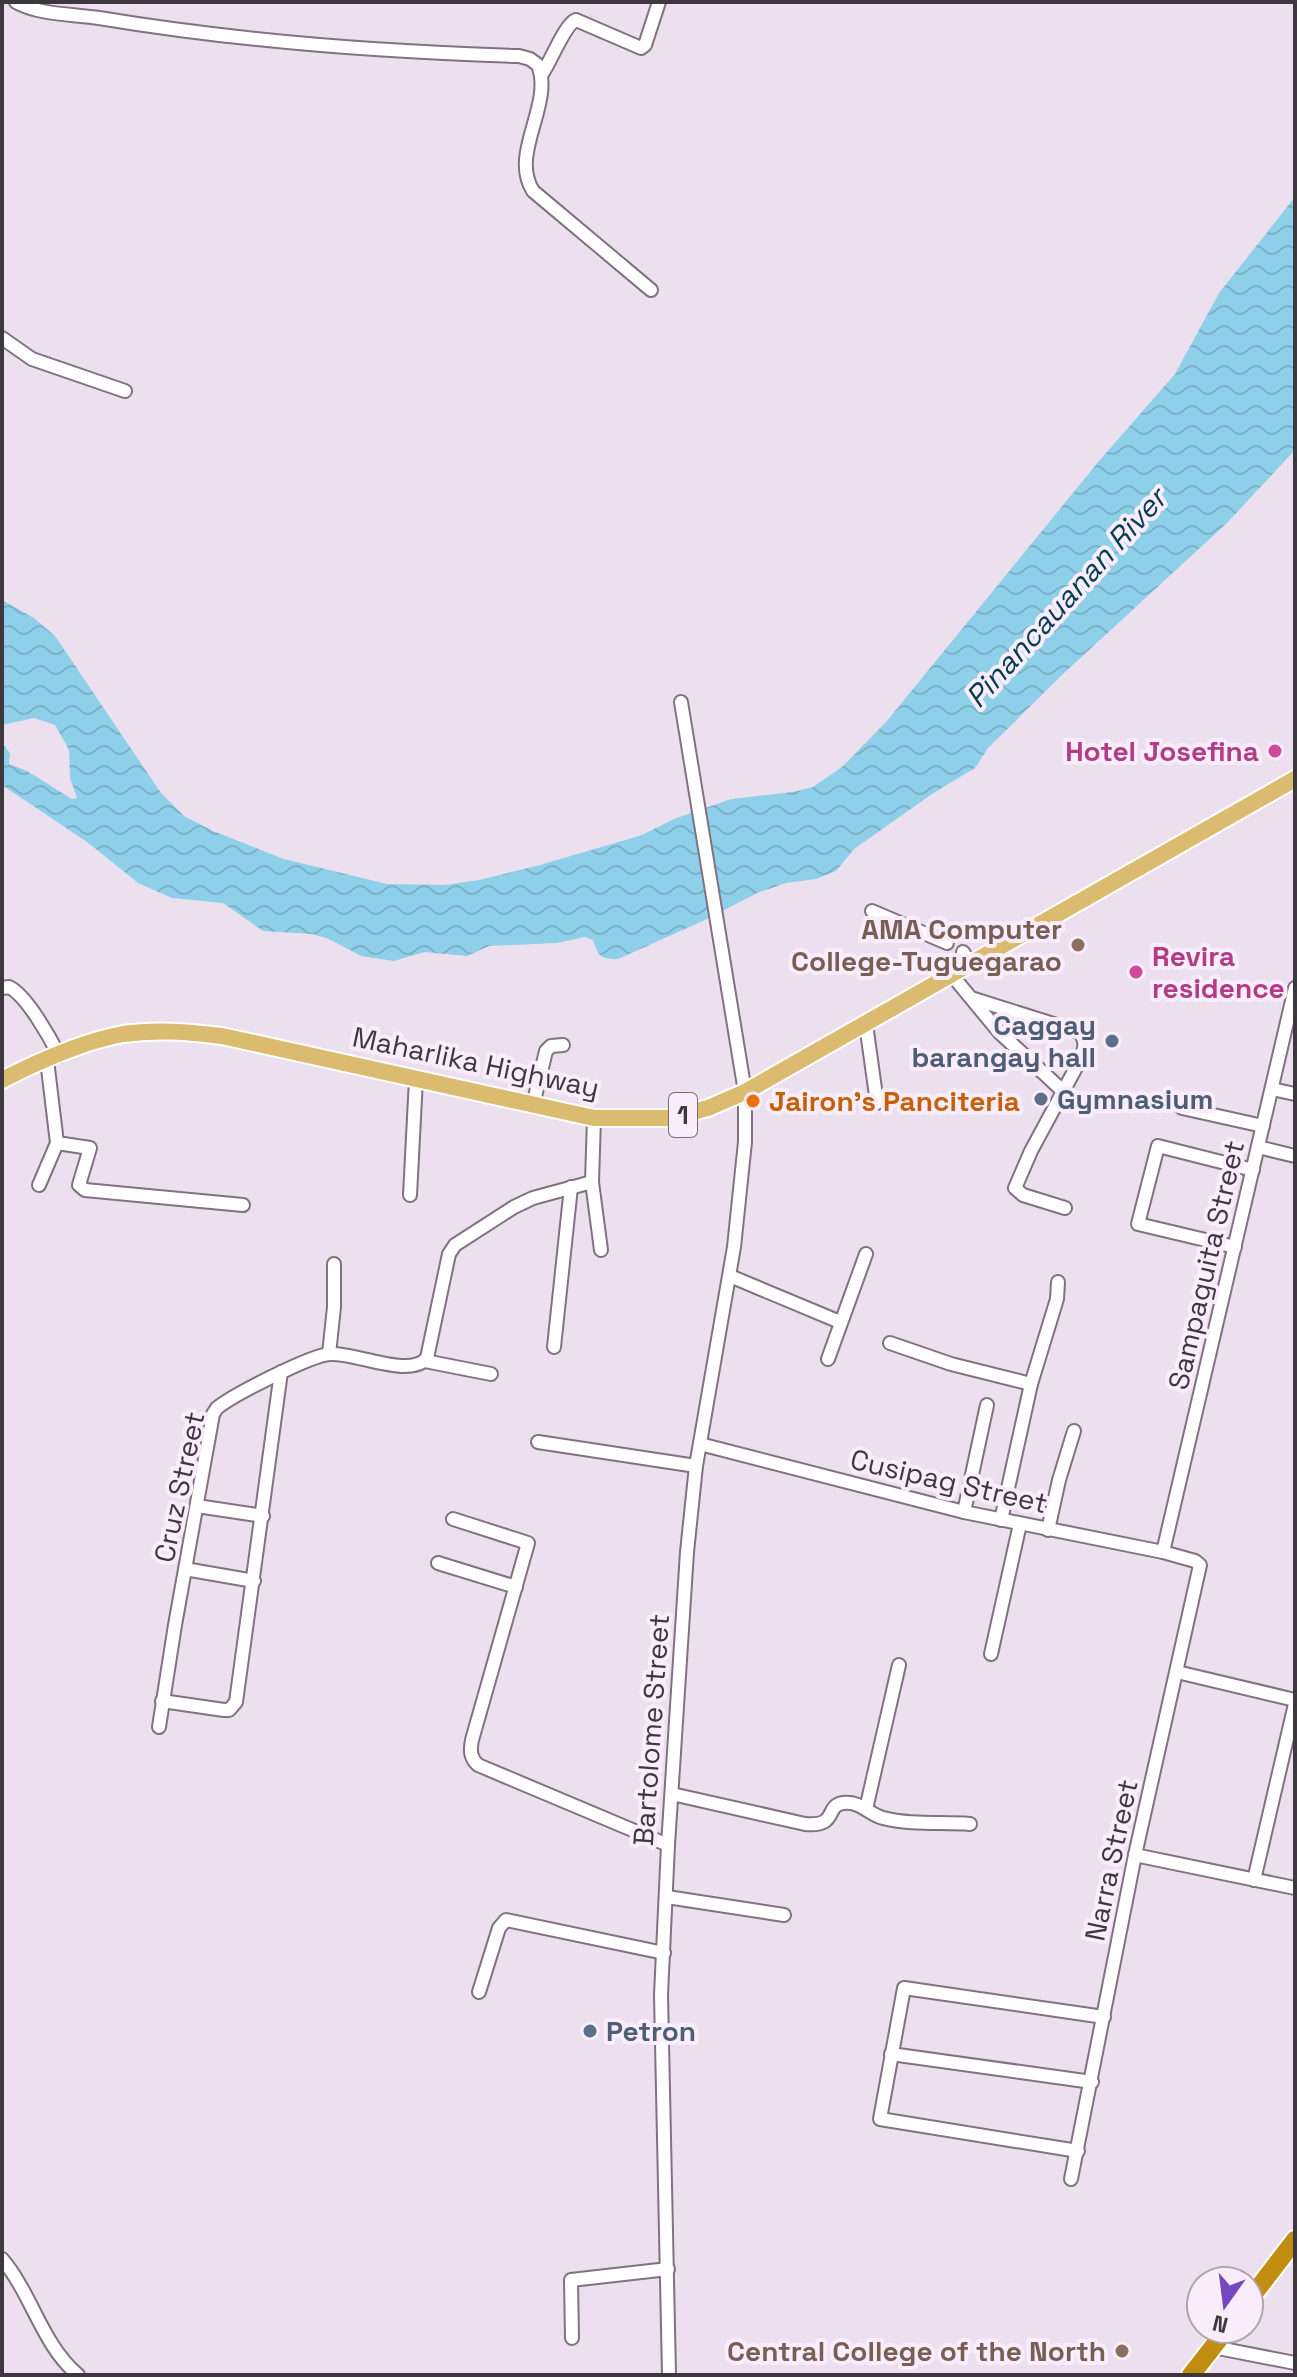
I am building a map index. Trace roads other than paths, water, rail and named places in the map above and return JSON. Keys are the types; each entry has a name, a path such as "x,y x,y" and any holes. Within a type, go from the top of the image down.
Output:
{"highway":[{"path":"1265,2279 1295,2240"},
{"path":"1191,2375 1213,2347"}],"main road":[{"name":"Maharlika Highway","path":"2,1080 121,1034 171,1030 222,1036 594,1118 669,1118 708,1108 745,1092 951,974 966,958 1295,779"}],"street":[{"path":"16,2 35,9 124,22 339,47 519,56 538,65 542,74"},
{"path":"651,290 533,191 526,181 542,74 570,21 582,21 641,48 645,45 659,2"},
{"path":"2,338 32,359 125,391"},
{"name":"Bartolome Street","path":"669,2375 661,1995 668,1845 687,1552 696,1466 730,1276 745,1142 745,1092 681,702"},
{"path":"872,911 947,943"},
{"path":"951,974 999,1032 1064,1092"},
{"path":"2,988 9,987 16,991 44,1028 53,1058 57,1143 39,1185"},
{"name":"Sampaguita Street","path":"1163,1552 1295,988"},
{"path":"974,999 1079,1032 1083,1037 1084,1048 1015,1188 1023,1195 1065,1208"},
{"path":"866,1024 877,1103"},
{"path":"533,1105 546,1051 551,1046 563,1045"},
{"path":"410,1195 416,1079"},
{"path":"1272,1089 1295,1094"},
{"path":"1182,1108 1263,1126"},
{"path":"594,1118 592,1182 601,1250"},
{"path":"57,1143 90,1148 79,1185 85,1190 243,1205"},
{"path":"1235,1247 1138,1224 1158,1146 1253,1170"},
{"path":"1258,1147 1295,1156"},
{"path":"425,1361 444,1271 455,1245 514,1207 542,1195 592,1182"},
{"path":"554,1347 571,1187"},
{"path":"828,1359 866,1254"},
{"path":"329,1354 334,1264"},
{"path":"730,1276 840,1322"},
{"path":"1001,1520 1031,1384 1057,1299 1058,1282"},
{"path":"890,1343 951,1364 1031,1384"},
{"name":"Cruz Street","path":"159,1727 213,1414 217,1408 281,1372 329,1354 410,1367 425,1361 491,1374"},
{"path":"162,1701 224,1710 234,1706 281,1372"},
{"path":"964,1512 987,1405"},
{"path":"1048,1530 1074,1431"},
{"path":"538,1442 696,1466"},
{"name":"Cusipag Street","path":"700,1444 964,1512 1188,1559"},
{"path":"197,1506 263,1516"},
{"path":"453,1519 527,1542 472,1740 474,1761 668,1845"},
{"path":"991,1654 1020,1524"},
{"name":"Narra Street","path":"1071,2179 1135,1855 1200,1571 1198,1563 1188,1559"},
{"path":"438,1563 516,1587"},
{"path":"185,1569 254,1581"},
{"path":"866,1809 899,1665"},
{"path":"1177,1672 1295,1702 1254,1880"},
{"path":"672,1794 816,1825 827,1822 839,1803 855,1804 882,1818 970,1824"},
{"path":"1135,1855 1295,1888"},
{"path":"667,1897 784,1915"},
{"path":"479,1992 499,1928 506,1920 664,1953"},
{"path":"1078,2151 880,2119 891,2054 904,1988 1104,2017"},
{"path":"891,2054 1092,2082"},
{"path":"2,2259 19,2281 54,2347 78,2375"},
{"path":"572,2338 571,2280 668,2269"},
{"path":"1213,2347 1295,2363"}],"water":[{"name":"Pinancauanan River","path":"1295,197 1295,450 1227,523 1063,674 988,748 975,768 854,849 836,871 757,893 618,959 601,956 593,940 585,937 557,943 489,946 467,956 425,952 394,961 361,956 329,939 312,934 263,931 223,903 172,898 138,883 87,842 2,785 2,743 10,753 9,764 27,771 72,799 77,798 70,778 69,750 55,725 34,718 2,725 2,600 34,618 55,636 161,793 184,816 284,859 387,884 445,885 479,880 642,835 674,819 731,799 813,787 842,767 887,721 1099,461 1175,374 1219,293"}],"place":[{"name":"Hotel Josefina","path":"1275,751"},
{"name":"AMA Computer College-Tuguegarao","path":"1078,945"},
{"name":"Revira residence","path":"1136,972"},
{"name":"Caggay barangay hall","path":"1112,1041"},
{"name":"Gymnasium","path":"1041,1099"},
{"name":"Jairon's Panciteria","path":"753,1101"},
{"name":"Petron","path":"590,2031"},
{"name":"Central College of the North","path":"1122,2351"}]}
